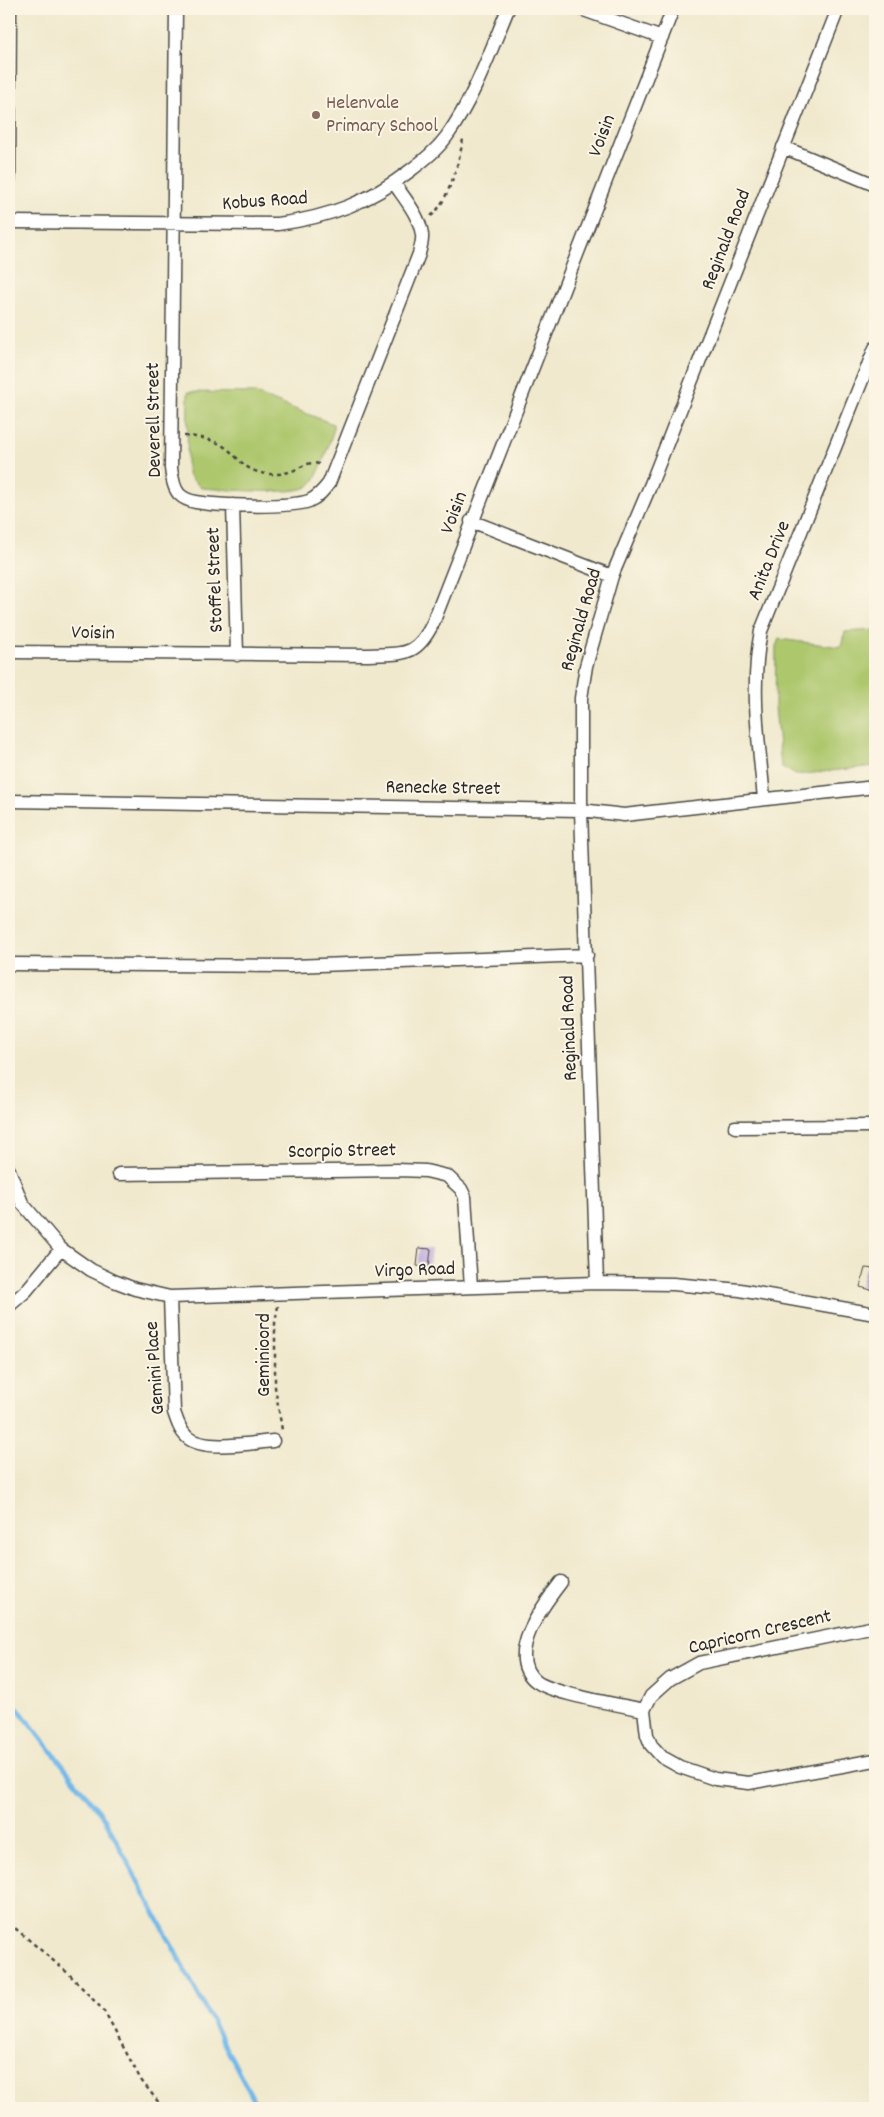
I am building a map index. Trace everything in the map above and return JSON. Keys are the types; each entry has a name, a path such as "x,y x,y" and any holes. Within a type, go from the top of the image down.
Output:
{"street":[{"path":"9,180 10,9"},
{"name":"Deverell Street","path":"176,9 172,478 179,493 194,502 233,505 299,503 320,495 329,483 415,264 423,237 421,227 394,183"},
{"name":"Kobus Road","path":"9,222 278,224 336,212 361,202 394,183 431,154 446,137 469,98 508,9"},
{"path":"580,9 662,38"},
{"name":"Voisin","path":"9,652 368,655 409,652 420,644 433,623 471,521 673,9"},
{"name":"Reginald Road","path":"597,1283 581,810 581,698 586,666 612,576 651,484 838,9"},
{"path":"783,147 875,185"},
{"name":"Anita Drive","path":"764,799 754,688 761,631 875,348"},
{"name":"Stoffel Street","path":"233,505 237,654"},
{"path":"471,521 612,576"},
{"name":"Renecke Street","path":"9,801 581,810 624,815 670,812 764,799 875,787"},
{"path":"9,964 293,966 587,955"},
{"path":"735,1127 875,1126"},
{"name":"Virgo Road","path":"9,1170 22,1203 61,1250 91,1270 114,1281 135,1289 170,1296 597,1283 673,1284 740,1290 875,1314"},
{"name":"Scorpio Street","path":"119,1174 397,1170 426,1171 447,1176 454,1181 465,1197 471,1287"},
{"path":"9,1306 26,1291 61,1250"},
{"name":"Gemini Place","path":"170,1296 174,1412 180,1428 187,1438 198,1443 227,1445 273,1441"},
{"path":"561,1582 546,1602 526,1641 524,1658 529,1674 545,1687 644,1710 647,1735 652,1745 662,1757 680,1767 714,1779 749,1782 875,1760"},
{"name":"Capricorn Crescent","path":"644,1710 652,1696 670,1679 699,1663 875,1627"}],"path":[{"path":"172,436 204,437 212,440 223,445 244,466 258,472 276,474 289,472 312,463 317,463 334,470"},
{"name":"Geminioord","path":"273,1441 280,1438 282,1432 275,1387 275,1322 280,1294"},
{"path":"9,1923 69,1974 104,2011 142,2080 163,2108"}],"green space":[{"path":"188,392 254,393 333,424 333,432 326,453 313,482 302,489 290,491 201,488 189,476 187,469"},
{"path":"875,630 875,766 795,775 781,766 775,707 776,646 779,639 841,647 845,632"}],"building":[{"path":"419,1248 431,1249 429,1267 417,1266"},
{"path":"865,1268 875,1269 875,1291 860,1287"}],"waterway":[{"path":"9,1697 105,1819 258,2108"}],"place":[{"name":"Helenvale Primary School","path":"316,115"}]}
